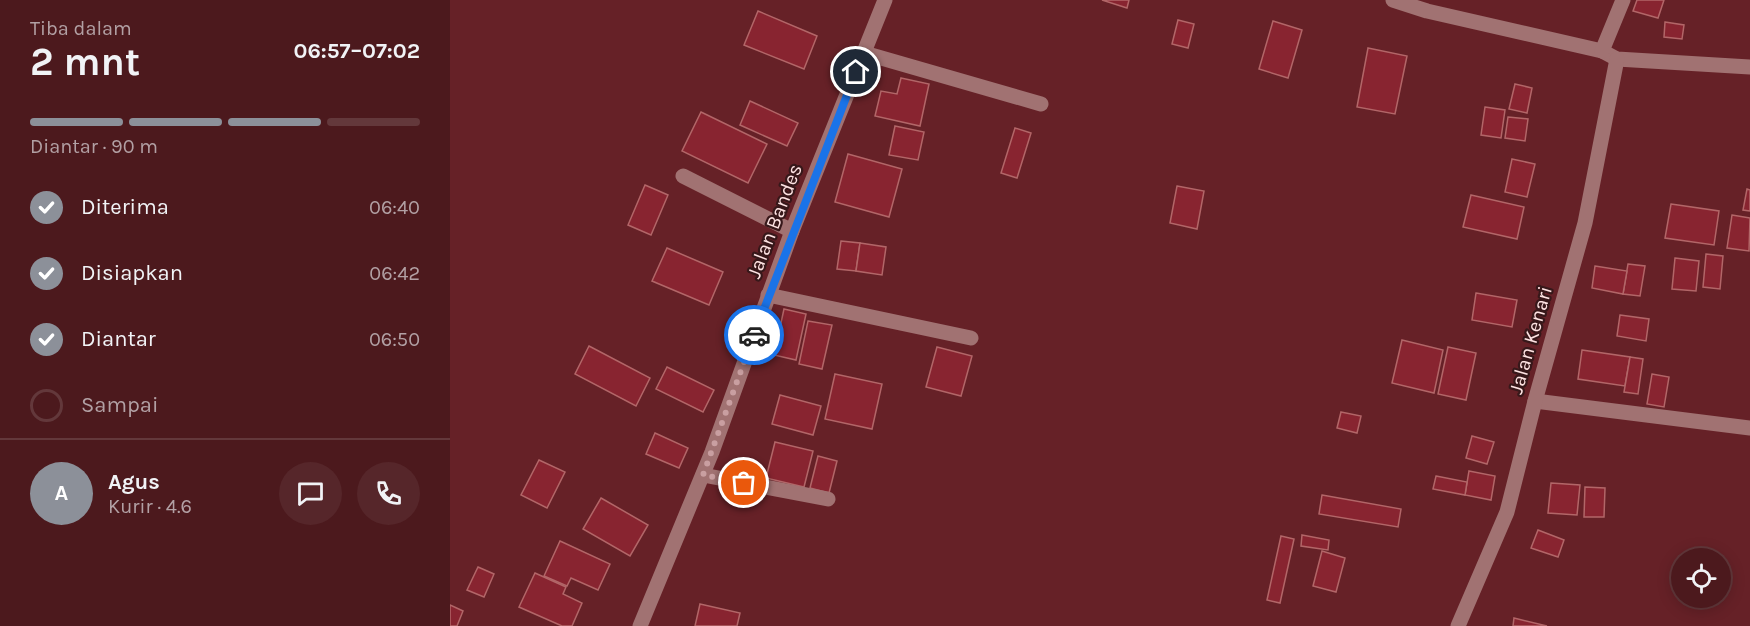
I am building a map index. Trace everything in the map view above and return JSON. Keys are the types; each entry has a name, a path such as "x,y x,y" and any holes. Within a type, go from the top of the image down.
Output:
{"street":[{"name":"Jalan Bandes","path":"640,626 703,475 792,231 885,0"},
{"path":"1393,0 1427,11 1602,51 1617,59 1750,67"},
{"path":"1602,51 1623,0"},
{"path":"864,53 1041,104"},
{"name":"Jalan Kenari","path":"1458,626 1507,512 1535,401 1585,223 1617,59"},
{"path":"683,176 792,231"},
{"path":"768,295 971,338"},
{"path":"1535,401 1750,428"},
{"path":"703,475 828,498"}],"building":[{"path":"1102,0 1129,0 1127,8"},
{"path":"1637,0 1664,0 1658,18 1633,11"},
{"path":"758,11 817,36 804,69 744,45"},
{"path":"1178,20 1194,24 1188,48 1172,44"},
{"path":"1273,21 1302,30 1288,78 1259,69"},
{"path":"1665,22 1684,25 1682,39 1664,37"},
{"path":"1368,48 1407,56 1395,114 1357,107"},
{"path":"901,78 929,84 920,126 875,116 881,91 897,94"},
{"path":"1515,84 1532,88 1527,113 1509,109"},
{"path":"750,101 798,123 787,146 740,125"},
{"path":"1485,107 1505,110 1501,138 1481,135"},
{"path":"701,112 767,144 748,183 682,151"},
{"path":"1508,117 1528,119 1525,141 1505,138"},
{"path":"895,126 924,132 918,160 889,155"},
{"path":"1015,128 1031,133 1017,178 1001,173"},
{"path":"848,154 902,169 889,217 835,202"},
{"path":"1512,159 1535,164 1527,197 1505,192"},
{"path":"645,185 668,195 651,235 628,225"},
{"path":"1177,186 1204,191 1197,229 1170,223"},
{"path":"1747,189 1750,190 1750,211 1743,210"},
{"path":"1471,195 1524,207 1517,239 1463,227"},
{"path":"1671,204 1719,211 1714,245 1665,238"},
{"path":"1732,215 1750,218 1749,251 1727,248"},
{"path":"841,241 860,243 856,271 837,269"},
{"path":"860,243 886,247 882,275 856,271"},
{"path":"667,248 723,272 709,305 652,281"},
{"path":"1706,254 1723,256 1720,289 1703,287"},
{"path":"1675,258 1699,261 1696,291 1672,289"},
{"path":"1628,264 1645,266 1640,296 1623,294"},
{"path":"1595,266 1627,271 1623,294 1592,288"},
{"path":"1476,293 1517,300 1512,327 1472,320"},
{"path":"784,309 806,314 796,360 774,355"},
{"path":"1620,315 1649,319 1646,341 1617,336"},
{"path":"808,321 832,325 822,369 799,364"},
{"path":"1402,340 1443,350 1434,393 1392,383"},
{"path":"589,346 650,378 636,406 575,374"},
{"path":"937,347 972,356 961,396 926,387"},
{"path":"1448,347 1476,353 1466,400 1438,394"},
{"path":"1582,350 1630,357 1625,386 1578,379"},
{"path":"1630,357 1643,359 1638,394 1624,392"},
{"path":"667,367 714,390 703,412 656,389"},
{"path":"835,374 882,384 872,429 825,419"},
{"path":"1652,374 1669,377 1664,407 1647,404"},
{"path":"780,395 821,406 813,435 772,424"},
{"path":"1341,412 1361,416 1357,433 1337,428"},
{"path":"655,433 688,448 679,468 646,454"},
{"path":"1472,436 1494,442 1487,464 1466,458"},
{"path":"775,442 813,451 804,487 766,478"},
{"path":"818,456 837,461 829,493 810,488"},
{"path":"539,460 565,472 547,508 521,495"},
{"path":"1469,471 1495,476 1491,500 1465,495"},
{"path":"1436,476 1467,482 1465,495 1433,489"},
{"path":"1551,483 1580,485 1577,515 1548,513"},
{"path":"1585,487 1605,488 1604,517 1584,517"},
{"path":"1322,495 1401,509 1398,527 1319,514"},
{"path":"601,498 648,525 630,556 583,529"},
{"path":"1538,530 1564,540 1558,557 1531,548"},
{"path":"1302,535 1329,540 1328,550 1301,546"},
{"path":"1281,536 1294,539 1280,603 1267,600"},
{"path":"560,541 610,564 598,590 571,578 567,586 544,576"},
{"path":"1322,551 1345,558 1336,592 1313,586"},
{"path":"478,567 494,574 484,597 467,590"},
{"path":"535,573 566,587 563,594 582,603 572,626 562,626 519,607"},
{"path":"700,604 740,613 737,626 695,626"},
{"path":"450,605 463,611 457,626 450,626"},
{"path":"1514,618 1547,626 1513,626"}],"way so far":[{"path":"744,483 703,475 754,335"}],"route":[{"path":"754,335 792,231 856,72"}]}
